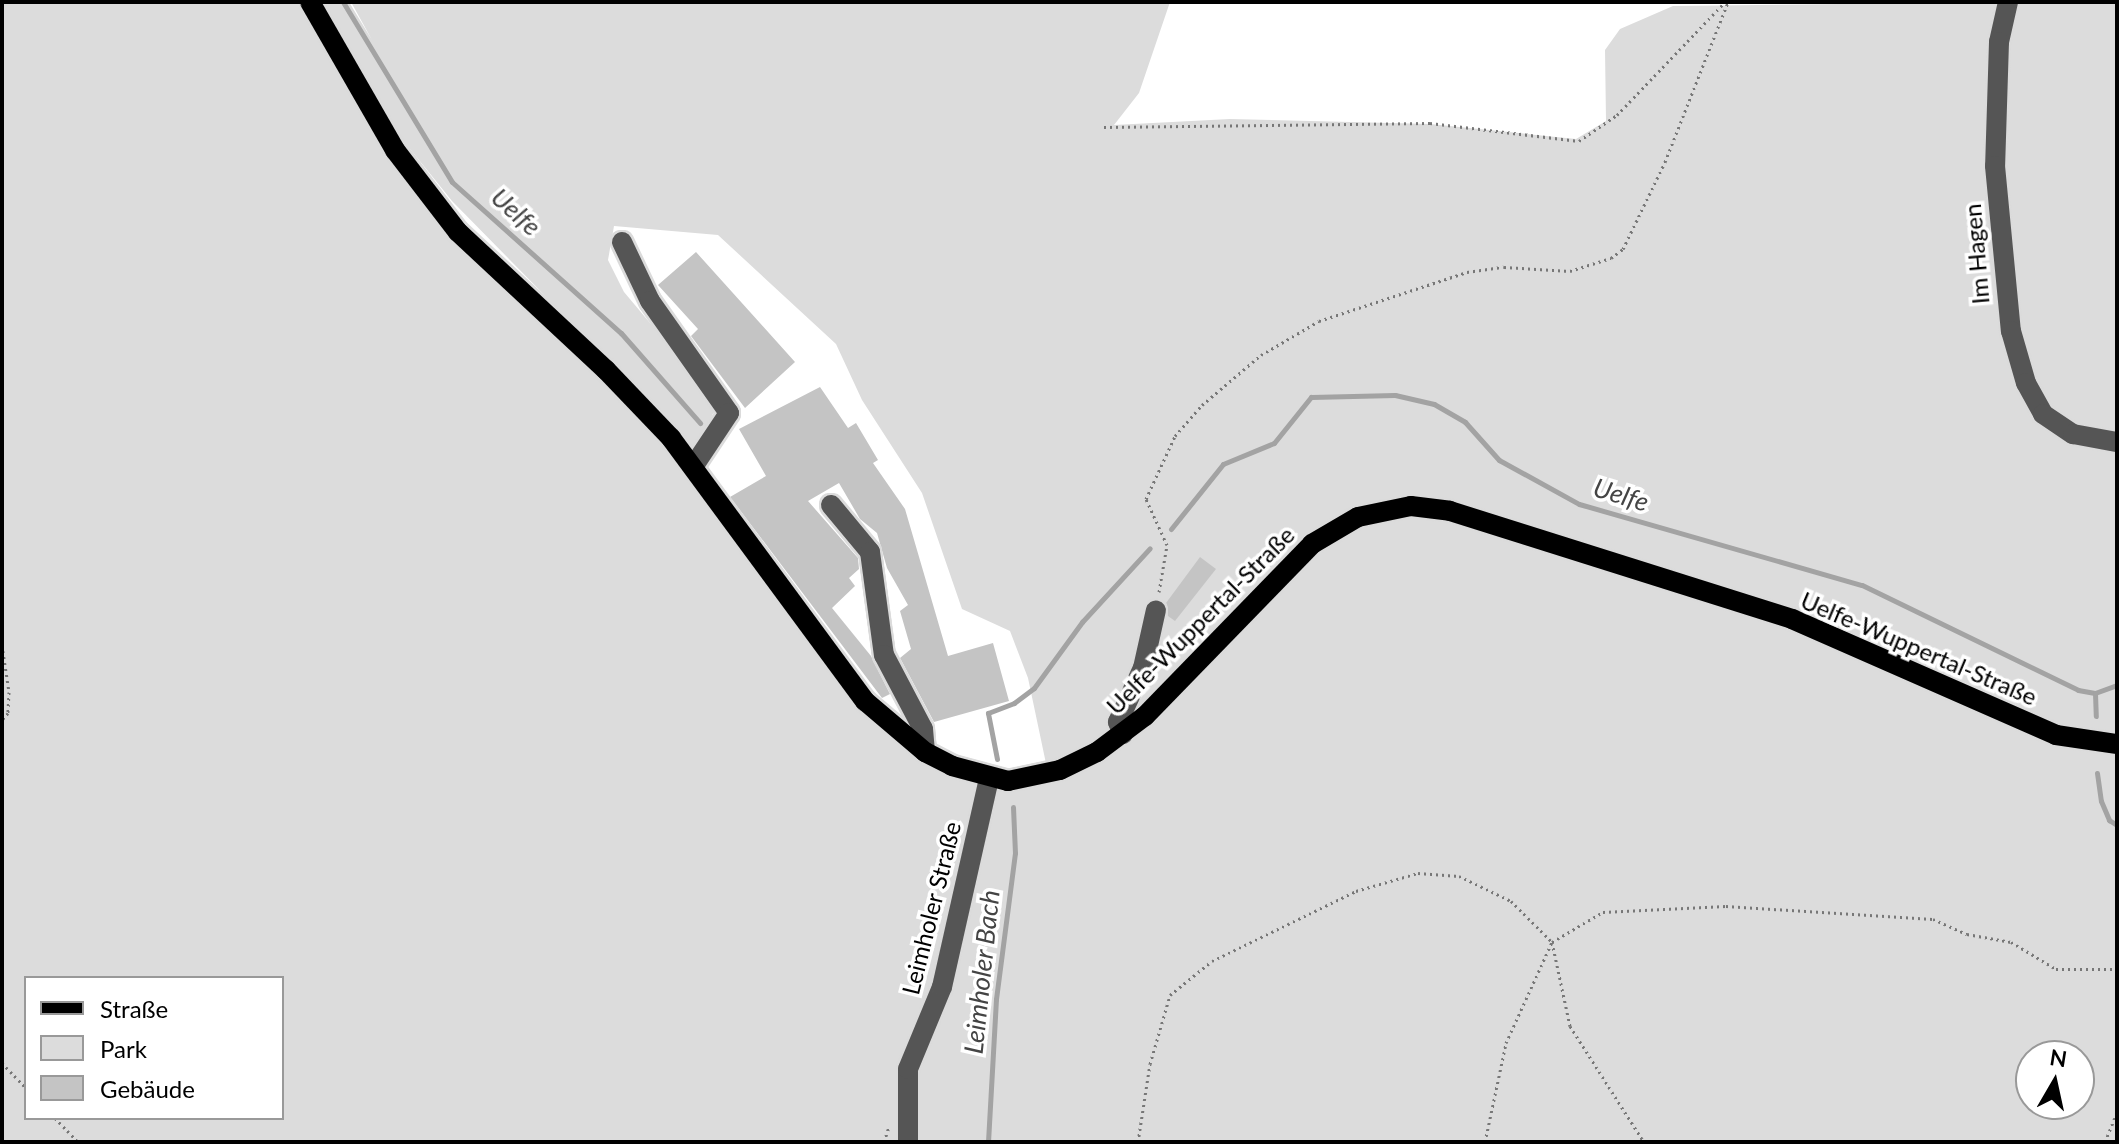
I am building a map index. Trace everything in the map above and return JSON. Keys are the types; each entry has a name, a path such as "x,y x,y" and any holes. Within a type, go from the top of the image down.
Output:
{"main road":[{"name":"Uelfe-Wuppertal-Straße","path":"310,2 395,150 458,232 615,379 693,467 865,701 925,752 989,779 1022,780 1060,770 1123,734 1312,544 1358,517 1411,506 1450,511 1792,619 2056,735 2117,744"}],"street":[{"name":"Im Hagen","path":"2008,2 1999,42 1995,166 2011,331 2026,383 2043,414 2073,434 2117,442"},
{"path":"622,242 650,301 729,413 693,467"},
{"path":"831,505 870,552 884,655 923,729 925,752"},
{"path":"1123,734 1118,722 1146,659 1156,610"},
{"name":"Leimholer Straße","path":"908,1142 908,1069 942,987 989,779"}],"path":[{"path":"1104,127 1430,123 1579,141 1636,97 1726,2"},
{"path":"1156,610 1167,545 1146,499 1175,436 1202,405 1293,332 1467,272 1504,267 1570,271 1623,249 1665,162 1726,2"},
{"path":"2,645 8,713 2,720"},
{"path":"1138,1142 1150,1064 1170,995 1212,961 1356,891 1418,873 1459,876 1511,901 1552,942 1570,1026 1644,1142"},
{"path":"1485,1142 1506,1043 1552,942 1603,912 1726,906 1933,919 1967,934 2011,942 2056,969 2117,969"},
{"path":"2,1063 24,1086"},
{"path":"2105,1142 2117,1112"},
{"path":"57,1120 78,1142"}],"green space":[{"path":"2,2 310,2 425,191 458,232 606,370 671,438 865,701 925,752 952,766 1008,781 1048,773 1028,678 1010,631 962,609 922,493 862,400 836,344 718,235 614,226 608,260 624,292 708,392 714,411 695,458 621,373 452,201 369,98 314,2 349,2 372,40 351,2 1170,2 1139,93 1114,125 1230,119 1430,124 1576,139 1606,121 1605,50 1620,29 1673,6 2004,2 1989,73 1992,220 2002,220 1999,93 2011,2 2117,2 2117,741 2082,737 2022,718 1860,643 1793,616 1495,521 1429,503 1395,502 1356,513 1309,541 1213,629 1138,710 1051,772 1097,752 1145,716 1312,544 1383,509 1411,506 1450,511 1792,619 2056,735 2117,744 2117,1142 2,1142"}],"building":[{"path":"696,252 795,362 745,408 691,336 698,329 658,285"},
{"path":"820,387 848,428 856,423 878,460 873,463 905,509 948,656 993,643 1009,701 934,722 900,658 911,649 900,611 908,605 887,568 877,533 860,519 839,483 808,501 858,558 859,569 849,578 855,586 832,608 871,656 890,694 882,698 730,497 766,476 739,429"},
{"path":"1200,557 1216,569 1175,621 1168,616 1166,603"}],"waterway":[{"name":"Uelfe","path":"343,2 452,182 621,333 700,423"},
{"name":"Uelfe","path":"1171,529 1223,464 1274,443 1311,397 1395,395 1434,404 1465,422 1499,460 1579,504 1862,585 2078,690 2095,693 2117,685"},
{"name":"Uelfe","path":"997,759 988,713 1014,703 1034,688 1082,622 1150,548"},
{"path":"2095,693 2096,716"},
{"path":"2097,773 2101,801 2109,820 2117,825"},
{"name":"Leimholer Bach","path":"988,1142 996,999 1015,853 1013,807"}]}
